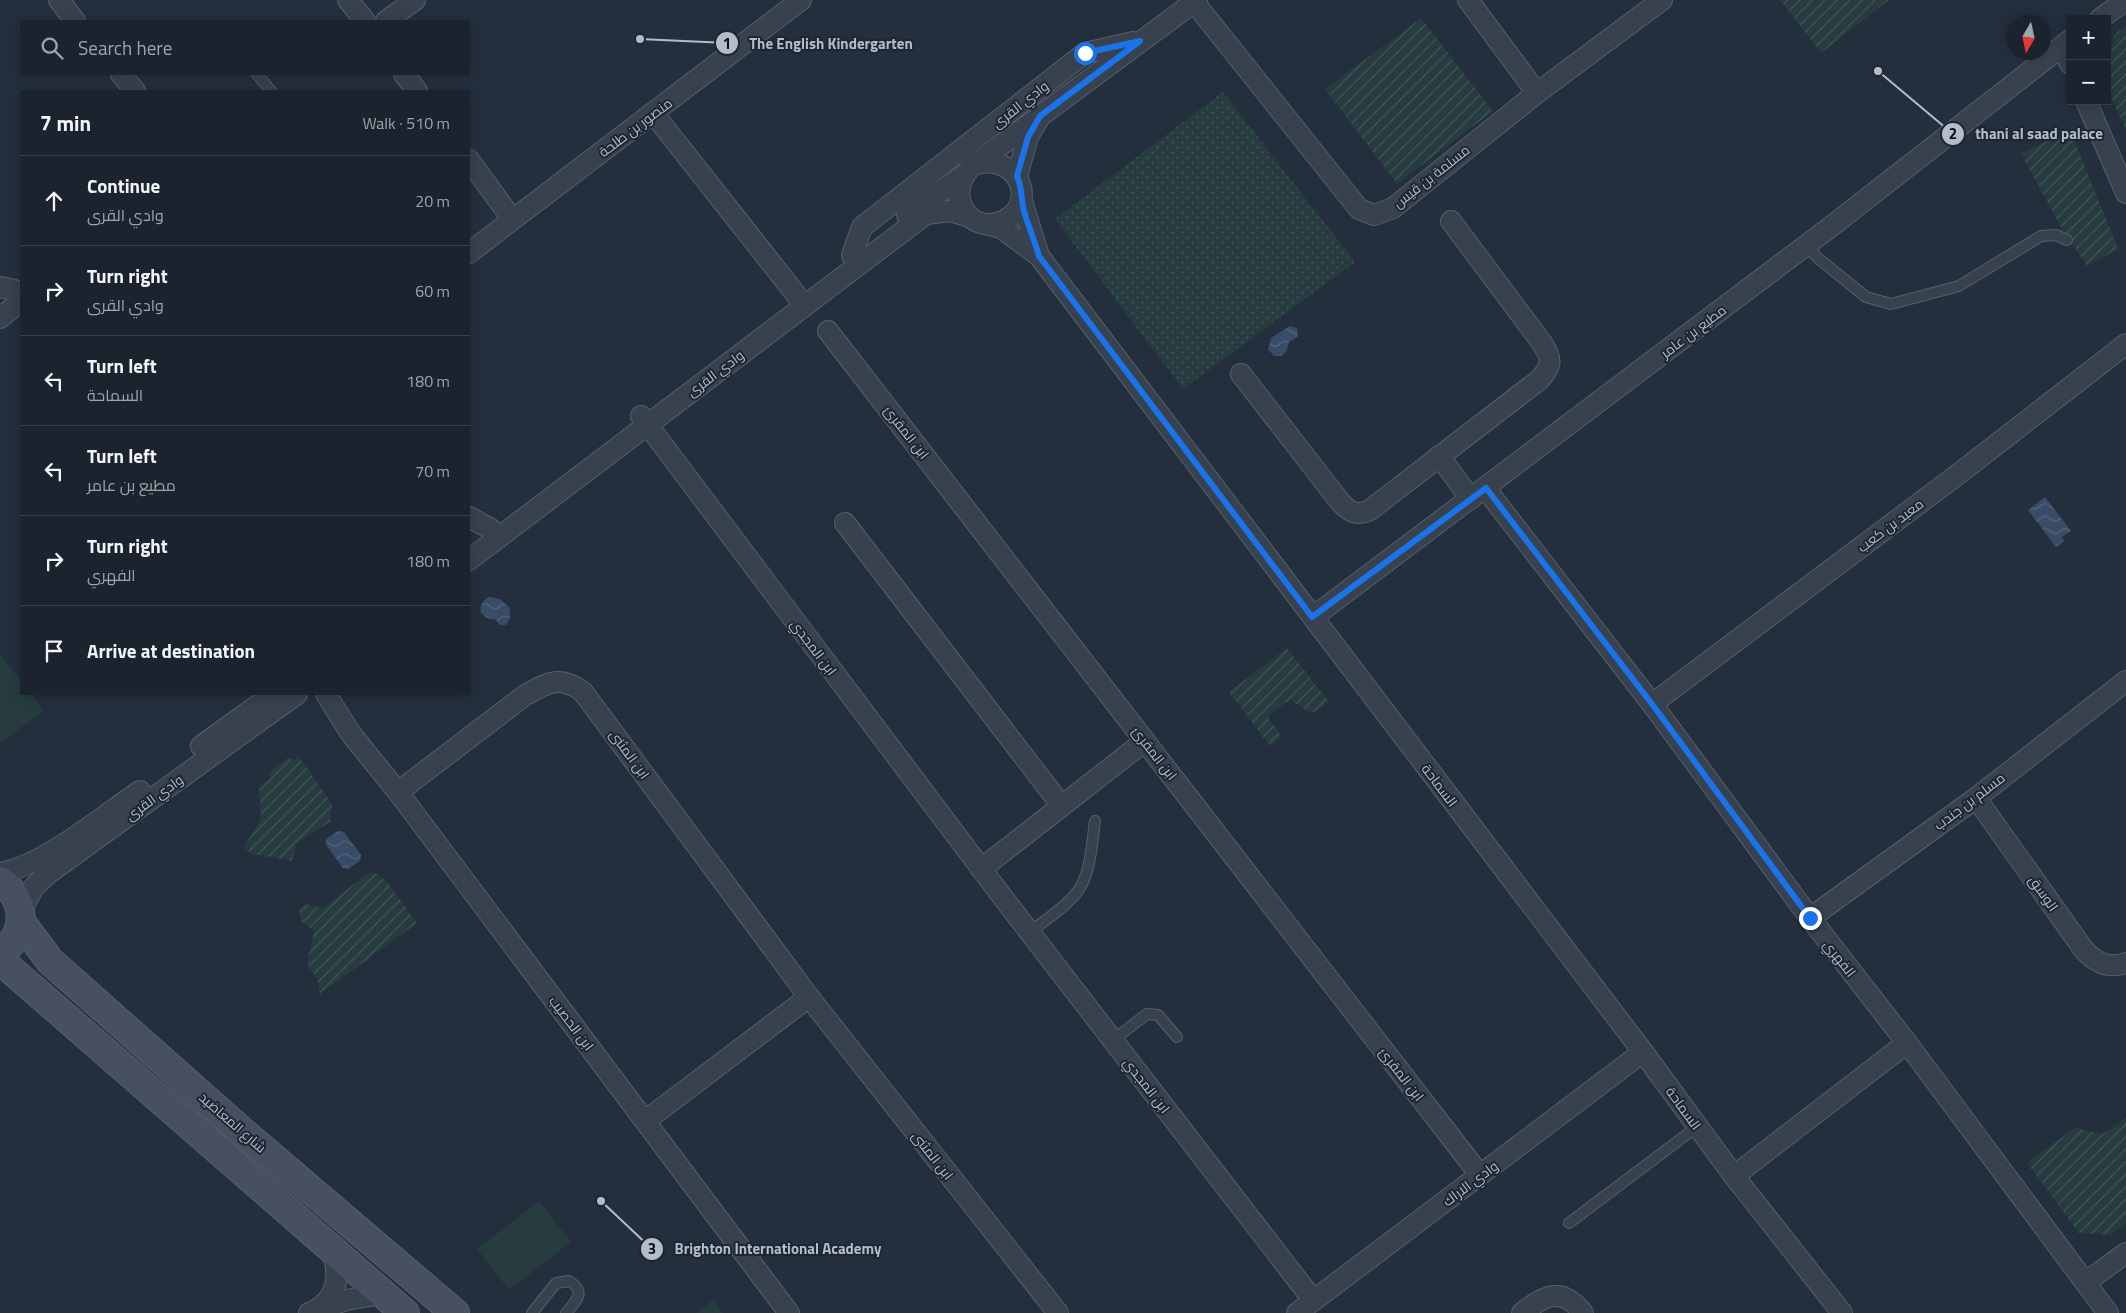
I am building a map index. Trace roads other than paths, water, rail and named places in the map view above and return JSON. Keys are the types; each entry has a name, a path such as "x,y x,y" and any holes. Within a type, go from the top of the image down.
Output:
{"street":[{"path":"59,0 75,20"},
{"path":"348,0 364,20"},
{"path":"387,20 415,0"},
{"name":"منصور بن طلحة","path":"470,252 801,0"},
{"path":"1468,0 1542,89"},
{"path":"1486,0 1542,89"},
{"name":"مسلمة بن قيس","path":"1196,1 1360,210 1374,215 1394,208 1542,89 1662,0"},
{"path":"2105,15 2126,0"},
{"name":"وادي القرى","path":"644,420 852,255 971,169 1196,1"},
{"name":"وادي القرى","path":"852,255 862,228 1085,53 1140,41"},
{"name":"مطيع بن عامر","path":"1312,617 2066,51"},
{"path":"111,75 121,90"},
{"path":"122,75 134,90"},
{"path":"405,75 416,90"},
{"path":"2088,105 2126,192"},
{"path":"653,113 798,297"},
{"name":"وادي القرى","path":"1017,176 1028,137 1040,116"},
{"path":"470,161 512,219"},
{"path":"986,161 1003,164 1017,176 1020,183 1021,198 1014,212 1008,218 993,224 978,220 965,212 958,189 971,169 986,161"},
{"name":"السماحة","path":"1021,198 1039,256"},
{"name":"وادي القرى","path":"470,559 494,533 644,420 926,214 950,211 978,220"},
{"name":"السماحة","path":"978,220 1001,228 1039,256 1643,1052 1734,1176 1842,1313"},
{"path":"1241,374 1350,512 1362,514 1370,510 1539,380 1548,370 1550,361 1542,343 1450,220"},
{"path":"0,318 12,293"},
{"name":"ابن المقرئ","path":"828,331 1480,1175"},
{"name":"معبد بن كعب","path":"1652,704 1961,472 2126,344"},
{"name":"ابن المجدي","path":"644,420 981,869 1314,1300"},
{"name":"الفهري","path":"1439,456 1478,494 1652,704 1810,918 1907,1044 2108,1313"},
{"path":"470,519 494,533"},
{"path":"845,523 1061,805"},
{"name":"وادي القرى","path":"470,545 494,533"},
{"name":"مسلم بن جندب","path":"1810,918 1976,798 2126,680"},
{"name":"ابن المثنى","path":"398,792 524,696 550,682 572,684 589,699 809,997 1058,1313"},
{"name":"وادي القرى","path":"0,873 17,869 62,844 145,787 291,695"},
{"name":"وادي القرى","path":"21,916 34,887 49,873 291,695"},
{"name":"ابن الحصيب","path":"291,695 313,697 351,734 398,792 790,1313"},
{"name":"ابن الحصيب","path":"327,695 351,734"},
{"path":"981,869 1061,805 1146,741"},
{"name":"الوسق","path":"1976,798 2084,950 2100,963 2112,966 2126,963"},
{"name":"شارع المعاضيد","path":"0,881 14,893 21,916 33,939 57,967 244,1133 455,1313"},
{"path":"0,952 16,936 21,916"},
{"path":"0,960 405,1313"},
{"path":"645,1120 809,997"},
{"path":"1734,1176 1907,1044"},
{"name":"وادي الاراك","path":"1297,1313 1643,1052"},
{"path":"310,1312 325,1302 337,1281 338,1269 332,1250"},
{"path":"2086,1282 2126,1253"},
{"path":"310,1312 354,1298 382,1294"},
{"path":"1522,1313 1543,1298 1554,1295 1565,1297 1583,1313"}],"lane":[{"path":"259,75 270,90"},
{"path":"1805,245 1818,259 1866,297 1891,304 1959,286 2041,236 2056,235 2067,240"},
{"path":"1030,932 1074,895 1080,887 1085,877 1095,822"},
{"path":"1113,1040 1147,1014 1158,1015 1177,1037"},
{"path":"1569,1224 1698,1126"},
{"path":"537,1311 556,1283 569,1281 576,1285 579,1292 578,1298 566,1313"}],"water":[{"path":"1290,326 1297,328 1298,337 1289,342 1286,352 1281,356 1274,356 1268,349 1271,338"},
{"path":"2045,497 2071,531 2062,537 2064,541 2056,547 2028,510"},
{"path":"489,597 500,599 510,608 510,617 506,625 500,625 496,620 487,618 481,613 482,604"},
{"path":"338,831 344,832 361,855 360,861 348,869 343,868 326,845 326,839"}],"place":[{"name":"The English Kindergarten","path":"640,39"},
{"name":"thani al saad palace","path":"1878,71"},
{"name":"Brighton International Academy","path":"601,1201"}]}
